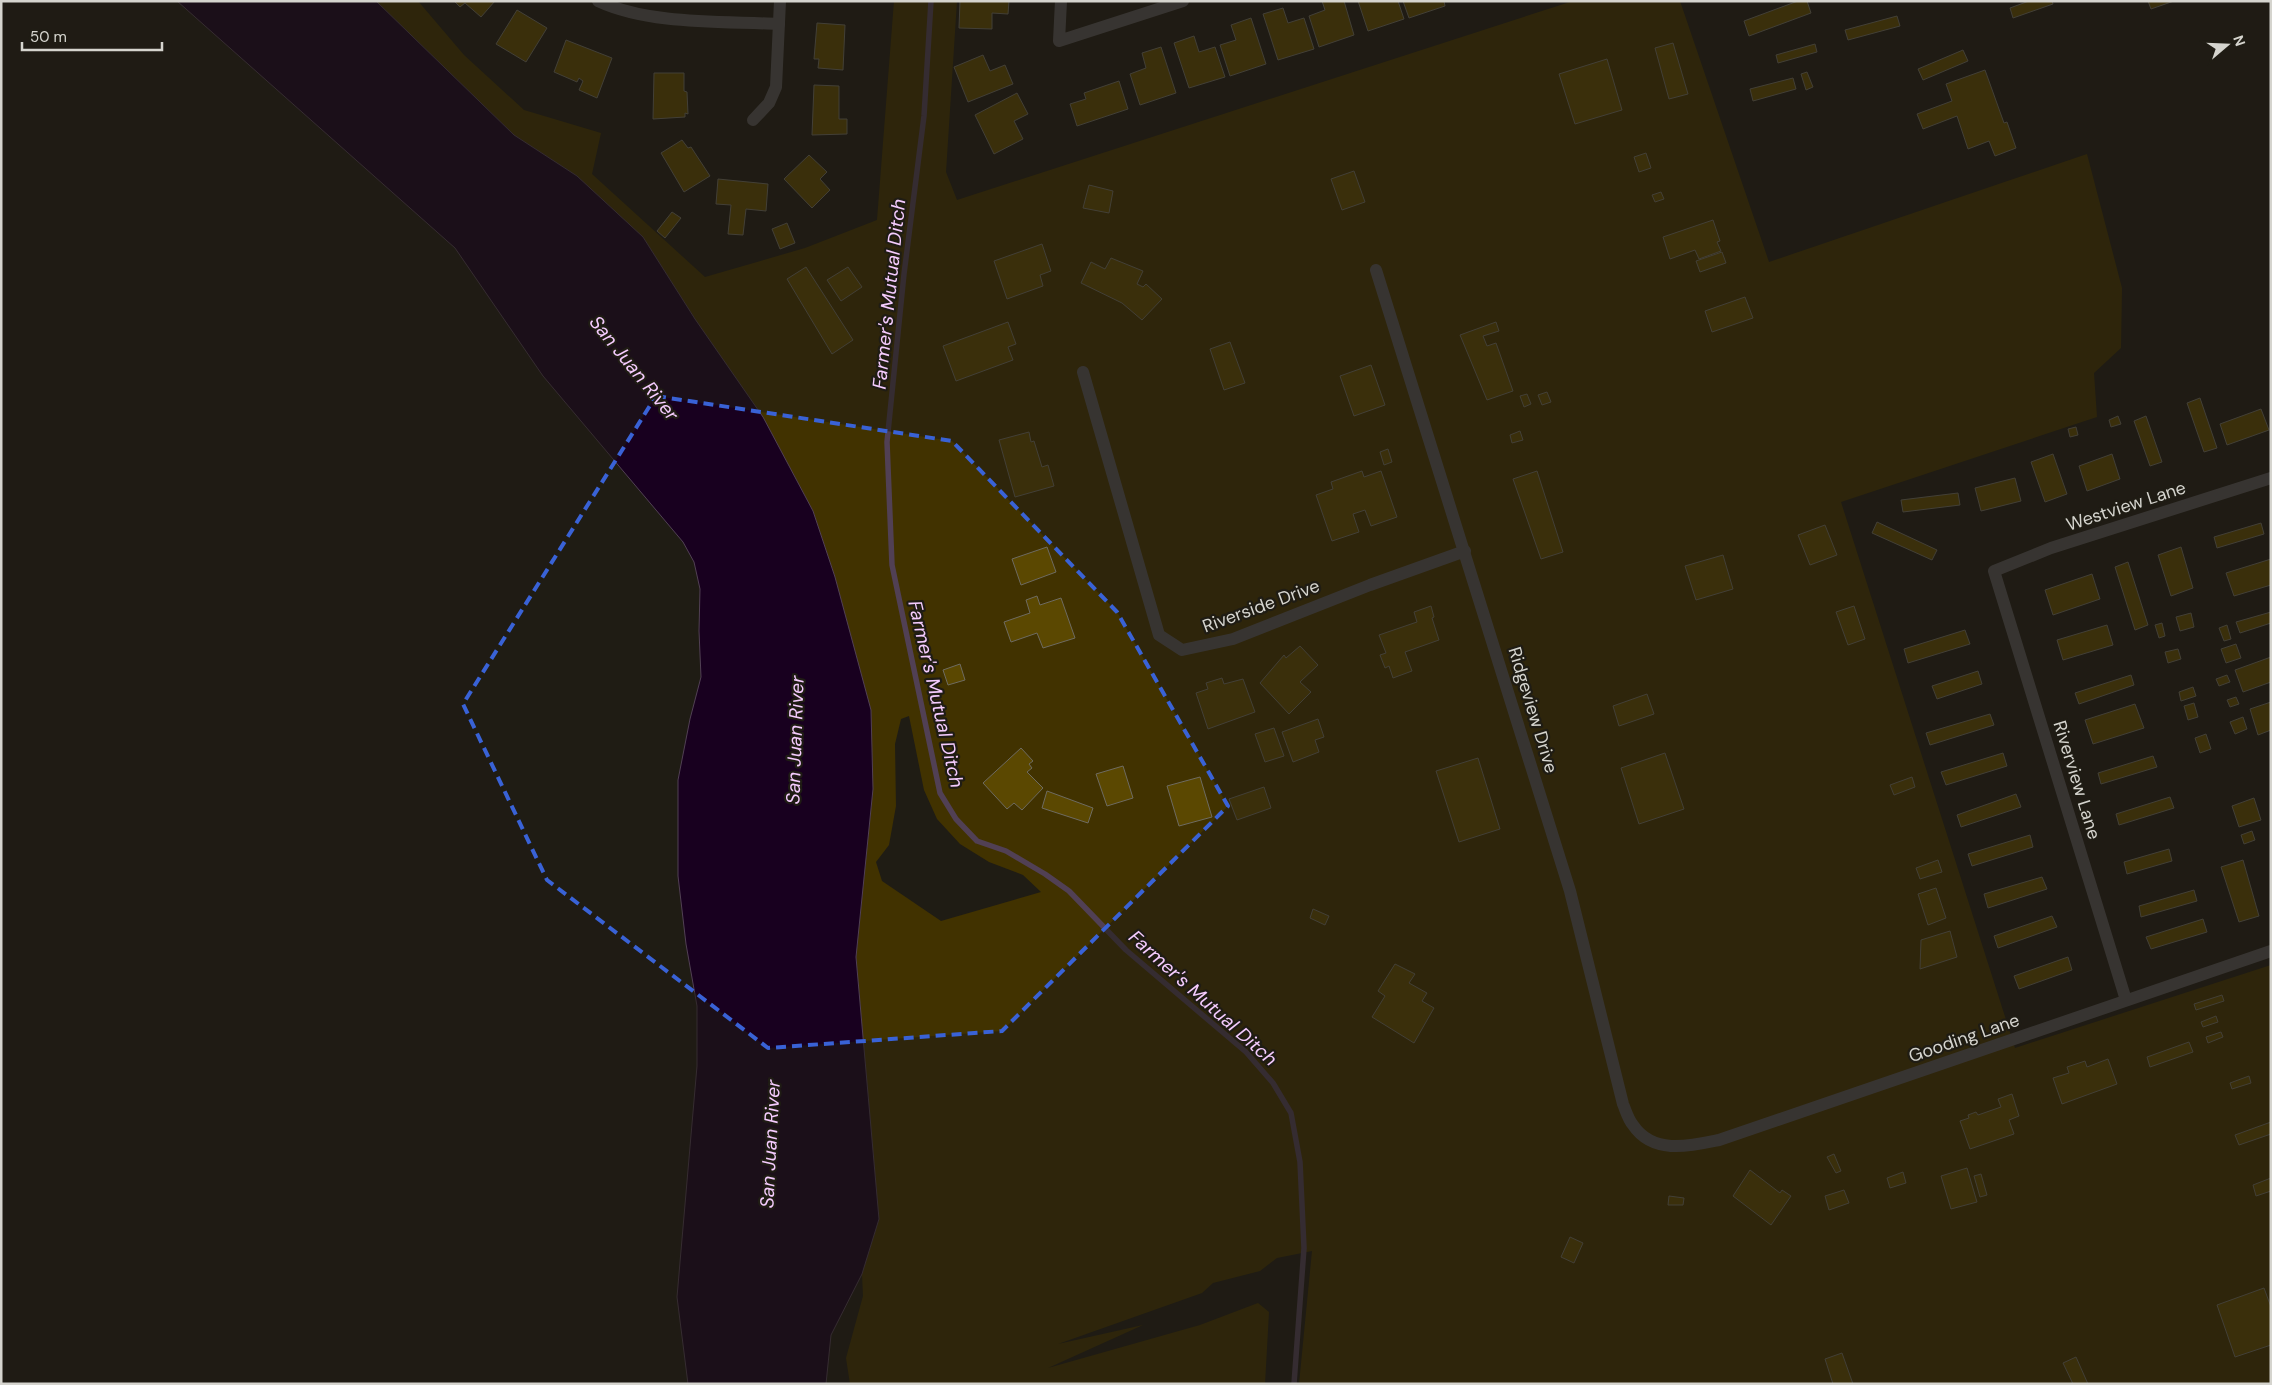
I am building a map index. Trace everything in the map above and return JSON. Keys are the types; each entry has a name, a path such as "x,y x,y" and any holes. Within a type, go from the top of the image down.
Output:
{"street":[{"path":"598,1 636,14 667,18 779,24"},
{"path":"753,120 768,103 776,88 780,1"},
{"path":"1061,1 1058,42 1183,1"},
{"name":"Ridgeview Drive","path":"1376,270 1570,892 1623,1104 1633,1126 1647,1139 1666,1146"},
{"name":"Riverside Drive","path":"1083,372 1159,635 1182,650 1233,639 1370,585 1465,551"},
{"name":"Westview Lane","path":"1994,571 2051,548 2271,478"},
{"name":"Riverview Lane","path":"1994,571 2126,1000"},
{"name":"Gooding Lane","path":"1666,1146 1686,1147 1719,1140 2271,951"}],"highlighted area":[{"path":"656,396 952,441 1117,612 1228,806 1002,1031 768,1048 547,880 463,704"}],"shaded area":[{"path":"376,1 418,1 464,55 524,110 601,133 592,174 705,277 805,248 877,220 894,1 957,1 946,172 957,200 1573,1 1680,1 1769,262 2087,154 2122,288 2121,348 2094,373 2097,417 1841,502 2015,1048 2271,965 2271,1384 1299,1384 1312,1251 1277,1258 1260,1271 1213,1283 1202,1293 1058,1344 1143,1325 1048,1368 1200,1325 1258,1303 1269,1312 1265,1384 850,1384 846,1358 863,1296 862,1274 879,1219 856,957 873,789 695,319 643,237 577,176 514,135","holes":["909,716 924,790 937,819 960,844 989,862 1023,875 1041,892 941,921 882,881 876,862 889,845 896,806 895,744 901,719"]}],"water":[{"name":"San Juan River","path":"177,1 376,1 514,135 577,176 643,237 695,319 763,417 813,511 835,577 871,710 873,789 856,957 879,1219 862,1274 831,1335 826,1384 688,1384 677,1297 697,1066 697,1006 686,944 678,876 678,780 690,719 701,677 700,589 694,562 683,542 543,376 455,248"}],"building":[{"path":"454,1 495,1 481,17 465,3 460,7"},
{"path":"960,1 1009,1 1008,14 992,13 992,29 959,28"},
{"path":"1322,1 1344,1 1354,35 1319,47 1309,16 1325,10"},
{"path":"1358,1 1398,1 1404,19 1368,31"},
{"path":"1403,1 1444,1 1445,6 1409,18"},
{"path":"1798,1 1807,1 1811,13 1749,36 1744,21"},
{"path":"2029,1 2052,1 2053,4 2013,18 2010,8"},
{"path":"2148,1 2174,1 2151,9"},
{"path":"1283,8 1288,23 1304,18 1314,49 1278,60 1263,14"},
{"path":"517,10 547,28 526,62 496,44"},
{"path":"1897,16 1900,26 1848,40 1845,30"},
{"path":"1251,18 1266,64 1230,76 1220,45 1236,40 1231,25"},
{"path":"817,23 845,25 843,70 818,68 819,59 814,59"},
{"path":"1194,36 1199,52 1215,47 1225,77 1189,88 1174,43"},
{"path":"566,40 612,58 597,98 579,90 583,81 579,78 577,82 554,72"},
{"path":"1673,43 1688,94 1669,99 1655,48"},
{"path":"1815,44 1817,52 1778,63 1776,55"},
{"path":"1161,47 1176,93 1140,105 1130,74 1146,68 1142,53"},
{"path":"1963,50 1968,61 1923,80 1918,69"},
{"path":"983,55 990,71 1005,65 1013,84 968,102 954,67"},
{"path":"1607,59 1622,110 1575,124 1559,74"},
{"path":"1985,70 2004,123 2007,122 2016,148 1995,156 1989,141 1968,149 1957,116 1923,129 1917,114 1952,101 1946,84"},
{"path":"1807,72 1813,87 1806,90 1801,74"},
{"path":"654,73 684,73 684,91 687,92 688,114 685,113 685,117 653,119"},
{"path":"1793,78 1796,89 1753,101 1750,89"},
{"path":"1119,81 1128,109 1077,126 1070,104 1086,99 1084,93"},
{"path":"814,85 839,86 839,119 847,119 847,134 812,135"},
{"path":"1017,93 1028,114 1014,121 1023,139 994,154 975,115"},
{"path":"682,140 688,148 691,147 710,176 684,192 661,153"},
{"path":"1646,153 1651,168 1639,172 1634,157"},
{"path":"809,155 827,172 820,179 830,190 812,208 784,179"},
{"path":"1354,171 1365,202 1342,210 1331,179"},
{"path":"718,179 768,184 766,211 746,209 743,235 728,234 731,205 716,204"},
{"path":"1089,185 1113,191 1109,213 1083,208"},
{"path":"1661,192 1664,199 1655,202 1652,195"},
{"path":"672,212 681,218 665,238 657,231"},
{"path":"1713,220 1720,241 1717,242 1721,251 1699,259 1695,250 1670,259 1663,237"},
{"path":"787,223 795,243 780,249 772,229"},
{"path":"1042,244 1051,271 1040,275 1043,286 1007,299 994,261"},
{"path":"1722,252 1726,263 1700,272 1696,261"},
{"path":"1111,258 1143,271 1137,284 1143,287 1146,284 1162,299 1142,320 1122,303 1081,283 1091,262 1105,269"},
{"path":"806,267 853,340 832,354 787,279"},
{"path":"848,267 862,287 841,301 827,280"},
{"path":"1745,297 1753,318 1712,332 1705,311"},
{"path":"1008,322 1016,344 1008,347 1013,360 956,381 943,346"},
{"path":"1496,322 1499,331 1483,336 1487,346 1496,343 1513,391 1487,400 1460,335"},
{"path":"1230,342 1245,383 1224,390 1210,349"},
{"path":"1371,365 1385,405 1354,416 1340,376"},
{"path":"1547,392 1551,402 1542,405 1538,395"},
{"path":"1527,394 1531,404 1524,407 1520,396"},
{"path":"2200,398 2217,448 2204,452 2187,403"},
{"path":"2261,409 2269,430 2227,445 2220,424"},
{"path":"2118,416 2121,424 2111,427 2109,420"},
{"path":"2146,416 2162,462 2150,466 2134,421"},
{"path":"2076,427 2078,435 2070,437 2068,429"},
{"path":"1520,431 1523,440 1512,443 1510,435"},
{"path":"1029,432 1031,442 1034,441 1042,467 1048,465 1054,486 1015,497 999,440"},
{"path":"1388,449 1392,462 1384,465 1380,452"},
{"path":"2053,454 2067,494 2045,502 2031,462"},
{"path":"2112,454 2120,479 2087,491 2079,466"},
{"path":"1362,471 1364,477 1381,471 1397,517 1371,526 1365,510 1353,514 1359,532 1332,541 1316,495 1333,489 1331,482"},
{"path":"1537,471 1563,552 1541,559 1513,479"},
{"path":"2015,478 2021,501 1981,511 1975,488"},
{"path":"1958,493 1960,505 1903,512 1901,500"},
{"path":"1877,522 1937,550 1932,560 1872,533"},
{"path":"2261,523 2264,534 2217,548 2214,537"},
{"path":"1825,525 1837,555 1810,565 1798,535"},
{"path":"1047,547 1056,572 1021,585 1012,559"},
{"path":"2181,547 2193,588 2171,596 2158,555"},
{"path":"1723,555 1733,589 1696,600 1685,566"},
{"path":"2271,559 2271,585 2234,596 2226,573"},
{"path":"2128,562 2148,625 2135,630 2115,567"},
{"path":"2092,574 2100,599 2053,615 2045,590"},
{"path":"1037,596 1040,605 1061,598 1075,638 1043,648 1037,633 1011,642 1004,622 1030,613 1026,600"},
{"path":"1431,606 1434,617 1432,618 1439,640 1405,652 1412,671 1393,678 1389,666 1385,668 1380,655 1386,653 1379,635 1417,622 1414,612"},
{"path":"1854,606 1865,639 1848,645 1836,612"},
{"path":"2271,612 2271,623 2240,633 2236,622"},
{"path":"2191,613 2194,627 2180,631 2176,617"},
{"path":"2162,623 2165,636 2159,638 2155,625"},
{"path":"2107,625 2113,645 2063,660 2057,640"},
{"path":"2227,625 2231,639 2224,641 2219,628"},
{"path":"1965,630 1970,644 1908,663 1904,649"},
{"path":"2236,644 2241,658 2226,663 2221,649"},
{"path":"1300,646 1318,665 1300,682 1311,692 1289,714 1260,683 1284,655 1286,658"},
{"path":"2178,649 2181,659 2168,663 2165,652"},
{"path":"2271,657 2271,682 2243,692 2235,670"},
{"path":"960,664 965,680 948,685 943,670"},
{"path":"1978,671 1982,684 1937,699 1932,686"},
{"path":"2131,675 2134,685 2079,704 2075,693"},
{"path":"2227,675 2230,682 2219,686 2216,679"},
{"path":"1222,678 1224,684 1243,679 1255,712 1208,729 1196,693 1208,689 1206,683"},
{"path":"2193,687 2196,696 2181,701 2179,692"},
{"path":"1647,694 1654,714 1619,726 1613,706"},
{"path":"2236,697 2239,704 2230,707 2227,700"},
{"path":"2271,702 2271,730 2258,735 2250,709"},
{"path":"2194,703 2198,717 2188,720 2184,706"},
{"path":"2135,704 2144,728 2093,744 2085,720"},
{"path":"1990,714 1994,725 1930,745 1926,733"},
{"path":"2243,717 2247,729 2235,734 2230,722"},
{"path":"1318,719 1324,737 1315,740 1319,752 1293,762 1282,732"},
{"path":"1274,728 1284,756 1265,762 1255,734"},
{"path":"2206,734 2211,749 2200,753 2195,738"},
{"path":"1021,748 1033,761 1029,764 1032,768 1027,772 1043,788 1022,810 1014,803 1007,809 983,783"},
{"path":"1665,753 1684,809 1639,824 1621,768"},
{"path":"2003,753 2007,766 1946,785 1941,772"},
{"path":"2153,756 2157,767 2101,784 2098,773"},
{"path":"1478,758 1500,829 1459,842 1436,771"},
{"path":"1123,766 1133,798 1107,806 1096,774"},
{"path":"1200,777 1212,817 1179,826 1167,786"},
{"path":"1912,777 1915,787 1894,795 1890,785"},
{"path":"1264,787 1271,808 1237,820 1229,799"},
{"path":"1047,791 1093,808 1088,823 1042,808"},
{"path":"2016,794 2021,807 1961,827 1957,815"},
{"path":"2170,797 2174,808 2119,825 2116,814"},
{"path":"2254,798 2261,820 2239,827 2232,806"},
{"path":"2252,831 2255,840 2244,844 2241,835"},
{"path":"2030,835 2033,847 1972,866 1968,854"},
{"path":"2169,849 2172,861 2127,874 2124,862"},
{"path":"1938,860 1942,872 1920,879 1916,868"},
{"path":"2243,860 2259,916 2239,922 2221,867"},
{"path":"2042,877 2047,889 1988,908 1984,894"},
{"path":"1936,888 1946,918 1928,925 1918,894"},
{"path":"2194,890 2197,901 2141,917 2139,906"},
{"path":"1313,909 1329,916 1325,925 1310,918"},
{"path":"2052,916 2057,927 1998,948 1994,936"},
{"path":"2203,919 2207,932 2151,949 2146,937"},
{"path":"1950,931 1957,957 1920,969 1921,940"},
{"path":"2068,957 2072,970 2019,989 2014,976"},
{"path":"1395,964 1415,974 1409,983 1427,993 1422,1001 1434,1008 1414,1043 1372,1017 1385,996 1378,991"},
{"path":"2222,995 2224,1001 2196,1010 2194,1004"},
{"path":"2216,1016 2218,1022 2203,1027 2201,1022"},
{"path":"2221,1032 2223,1037 2208,1043 2206,1037"},
{"path":"2189,1042 2193,1052 2150,1067 2147,1057"},
{"path":"2108,1059 2117,1084 2062,1104 2053,1078 2069,1073 2067,1067 2085,1061 2087,1067"},
{"path":"2249,1076 2251,1083 2232,1089 2230,1083"},
{"path":"2012,1094 2019,1116 2009,1120 2014,1134 1970,1149 1960,1121 1969,1118 1968,1115 1976,1112 1978,1115 2001,1107 1998,1099"},
{"path":"2271,1122 2271,1134 2239,1145 2235,1135"},
{"path":"1834,1154 1841,1171 1836,1173 1827,1157"},
{"path":"1967,1168 1977,1202 1951,1209 1941,1176"},
{"path":"1750,1170 1780,1193 1782,1190 1791,1196 1771,1225 1733,1196"},
{"path":"1903,1172 1906,1183 1890,1188 1887,1178"},
{"path":"1981,1174 1987,1195 1980,1197 1974,1176"},
{"path":"2271,1178 2271,1191 2256,1196 2253,1185"},
{"path":"1844,1190 1849,1203 1829,1210 1825,1196"},
{"path":"1669,1196 1684,1198 1683,1205 1668,1205"},
{"path":"1570,1237 1583,1243 1574,1263 1561,1257"},
{"path":"2264,1288 2271,1307 2271,1345 2235,1357 2217,1305"},
{"path":"1842,1353 1853,1384 1833,1384 1825,1359"},
{"path":"2076,1357 2088,1384 2073,1384 2063,1363"}],"waterway":[{"name":"Farmer's Mutual Ditch","path":"931,1 924,116 904,274 887,442 892,565 940,793 956,819 977,841 1006,851 1069,891 1126,950 1246,1052 1273,1083 1291,1113 1300,1162 1304,1248 1294,1384"}]}
